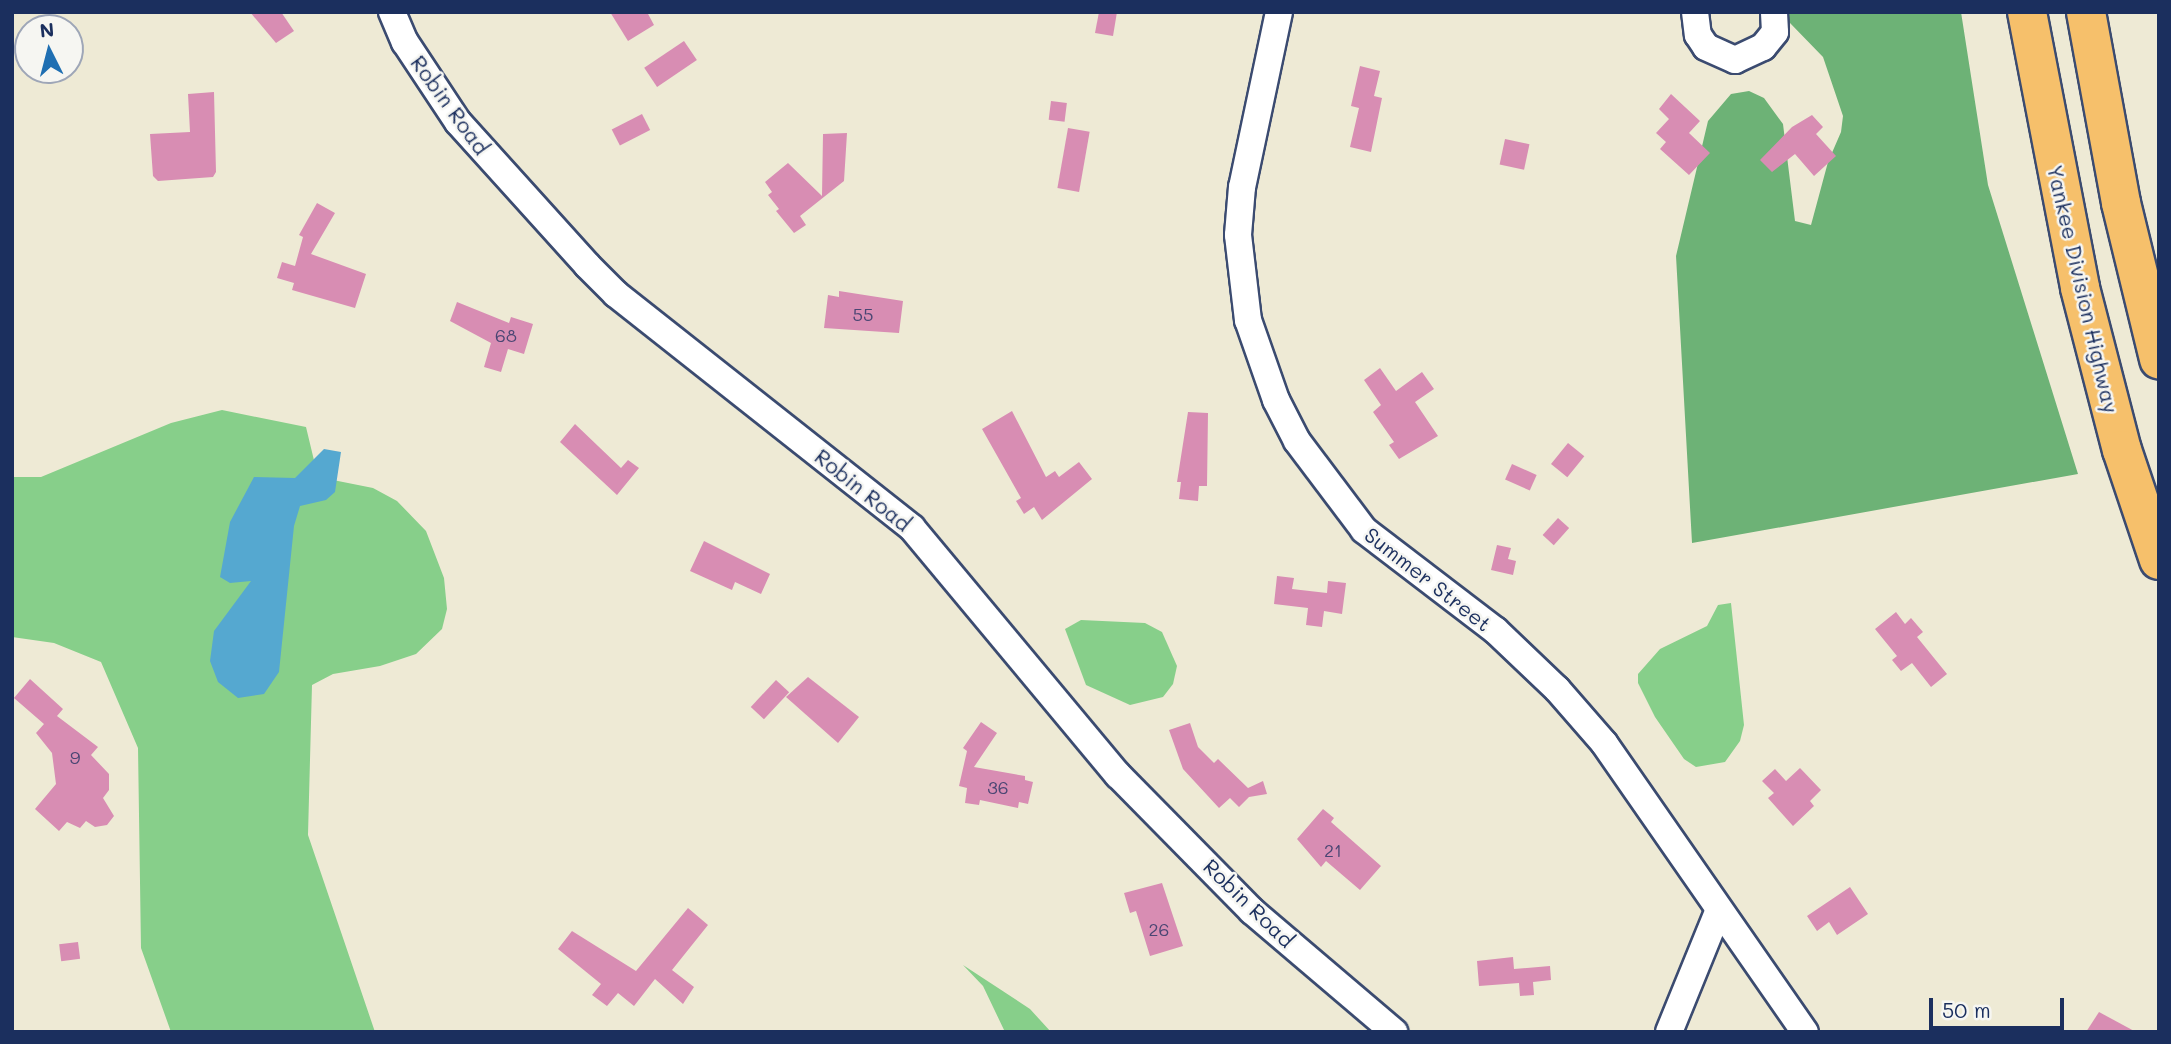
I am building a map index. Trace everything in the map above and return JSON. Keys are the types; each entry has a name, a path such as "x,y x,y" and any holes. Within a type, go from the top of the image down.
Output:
{"highway":[{"name":"Yankee Division Highway","path":"2028,12 2082,298 2119,439 2159,560"},
{"path":"2086,12 2121,203 2159,359"}],"street":[{"name":"Robin Road","path":"392,12 405,43 458,122 550,227 616,294 912,528 1118,775 1252,911 1394,1032"},
{"name":"Summer Street","path":"1279,12 1242,187 1238,235 1248,320 1276,400 1297,441 1364,530 1494,631 1557,689 1604,743 1718,912 1805,1032"},
{"path":"1695,12 1698,35 1706,47 1720,57 1735,60 1763,47 1775,32 1774,12"},
{"path":"1669,1032 1718,912"}],"green space":[{"path":"1761,12 1961,12 1988,185 2078,474 1692,543 1676,256 1708,121 1731,94 1749,91 1764,98 1783,124 1795,221 1811,225 1828,162 1841,132 1843,116 1823,57 1790,23"},
{"path":"222,410 306,427 318,477 373,488 397,501 426,531 444,578 447,609 442,629 416,654 380,666 333,674 312,685 308,835 375,1032 171,1032 141,948 138,748 101,662 54,643 12,637 12,477 41,477 171,423"},
{"path":"1731,603 1744,725 1740,741 1725,762 1696,767 1684,759 1655,717 1638,683 1638,674 1660,649 1707,626 1718,605"},
{"path":"1081,620 1145,623 1162,632 1177,666 1173,684 1163,697 1130,705 1086,685 1065,629"},
{"path":"963,965 1030,1009 1051,1032 1005,1032 983,986"}],"water":[{"path":"324,449 341,452 335,492 326,500 300,506 294,526 279,672 264,694 238,698 218,682 210,661 214,631 251,581 230,583 220,577 230,522 254,477 295,478"}],"building":[{"path":"250,12 281,12 294,31 276,43"},
{"path":"610,12 647,12 654,25 628,41"},
{"path":"1099,12 1117,12 1113,36 1095,33"},
{"path":"684,41 697,60 657,87 644,68"},
{"path":"1360,66 1380,71 1374,96 1382,98 1371,152 1350,147 1359,108 1351,106"},
{"path":"214,92 216,172 213,177 158,181 153,176 150,134 190,132 188,94"},
{"path":"1671,94 1700,121 1689,133 1710,153 1689,175 1660,149 1666,142 1656,133 1669,119 1659,109"},
{"path":"1051,101 1067,103 1065,122 1049,120"},
{"path":"642,114 650,130 620,145 612,129"},
{"path":"1812,115 1823,127 1816,134 1836,156 1814,176 1795,154 1772,172 1760,160 1792,127"},
{"path":"1068,128 1090,132 1079,192 1057,188"},
{"path":"847,133 844,181 800,216 806,225 794,233 776,211 779,209 768,195 772,192 765,182 788,163 822,196 823,134"},
{"path":"1505,139 1529,144 1524,170 1500,164"},
{"path":"317,203 335,213 311,254 366,274 355,308 292,290 294,283 277,278 282,262 295,266 303,237 299,235"},
{"path":"839,291 903,301 899,333 824,328 828,295 839,297"},
{"path":"457,302 509,323 511,317 533,324 524,354 508,349 501,372 484,367 491,343 450,321"},
{"path":"1380,368 1396,391 1422,372 1434,389 1415,402 1438,436 1399,459 1389,445 1394,442 1373,412 1381,405 1364,380"},
{"path":"1012,411 1046,477 1055,471 1059,477 1079,462 1092,479 1042,520 1034,507 1024,514 1016,501 1021,498 982,429"},
{"path":"1188,412 1208,413 1207,486 1199,486 1198,501 1179,499 1181,482 1177,482"},
{"path":"575,424 621,468 628,460 639,468 617,495 560,442"},
{"path":"1568,443 1584,456 1567,477 1551,464"},
{"path":"1512,464 1537,475 1530,491 1505,480"},
{"path":"1558,518 1569,528 1554,545 1543,535"},
{"path":"704,541 770,574 761,594 735,582 732,590 690,571"},
{"path":"1497,545 1511,548 1508,559 1516,561 1513,575 1491,570"},
{"path":"1277,576 1294,578 1292,589 1327,593 1328,581 1346,583 1342,614 1324,611 1322,627 1306,625 1308,608 1274,604"},
{"path":"1896,612 1905,624 1911,618 1923,632 1917,637 1947,674 1931,687 1912,663 1901,671 1892,660 1897,656 1875,629"},
{"path":"808,677 859,717 838,743 786,697"},
{"path":"30,679 63,709 57,716 98,747 91,755 109,774 109,790 103,798 114,816 107,825 95,827 86,821 80,828 67,822 59,831 35,809 56,784 52,753 36,733 44,724 14,698"},
{"path":"776,680 789,692 764,719 751,707"},
{"path":"981,722 997,733 974,767 1025,776 1025,780 1033,782 1028,804 1019,802 1018,808 980,800 979,805 965,803 967,788 959,786 967,751 963,748"},
{"path":"1190,723 1198,747 1214,763 1218,759 1248,788 1263,781 1267,794 1249,797 1239,807 1230,798 1219,808 1183,769 1169,730"},
{"path":"1800,768 1821,790 1810,801 1814,806 1793,826 1768,798 1774,793 1762,781 1775,769 1786,781"},
{"path":"1323,809 1334,818 1331,822 1381,866 1360,890 1326,861 1321,867 1297,839"},
{"path":"1162,883 1183,946 1150,956 1136,911 1130,913 1124,893"},
{"path":"1850,887 1868,914 1837,935 1829,922 1817,931 1807,916"},
{"path":"688,908 708,925 672,970 694,987 683,1004 655,979 634,1006 618,993 607,1006 592,995 601,984 558,949 572,931 636,971"},
{"path":"78,942 80,959 61,961 59,944"},
{"path":"1513,957 1514,969 1550,966 1551,980 1533,982 1534,995 1520,996 1519,983 1479,986 1477,961"},
{"path":"2099,1012 2136,1032 2086,1032"}]}
